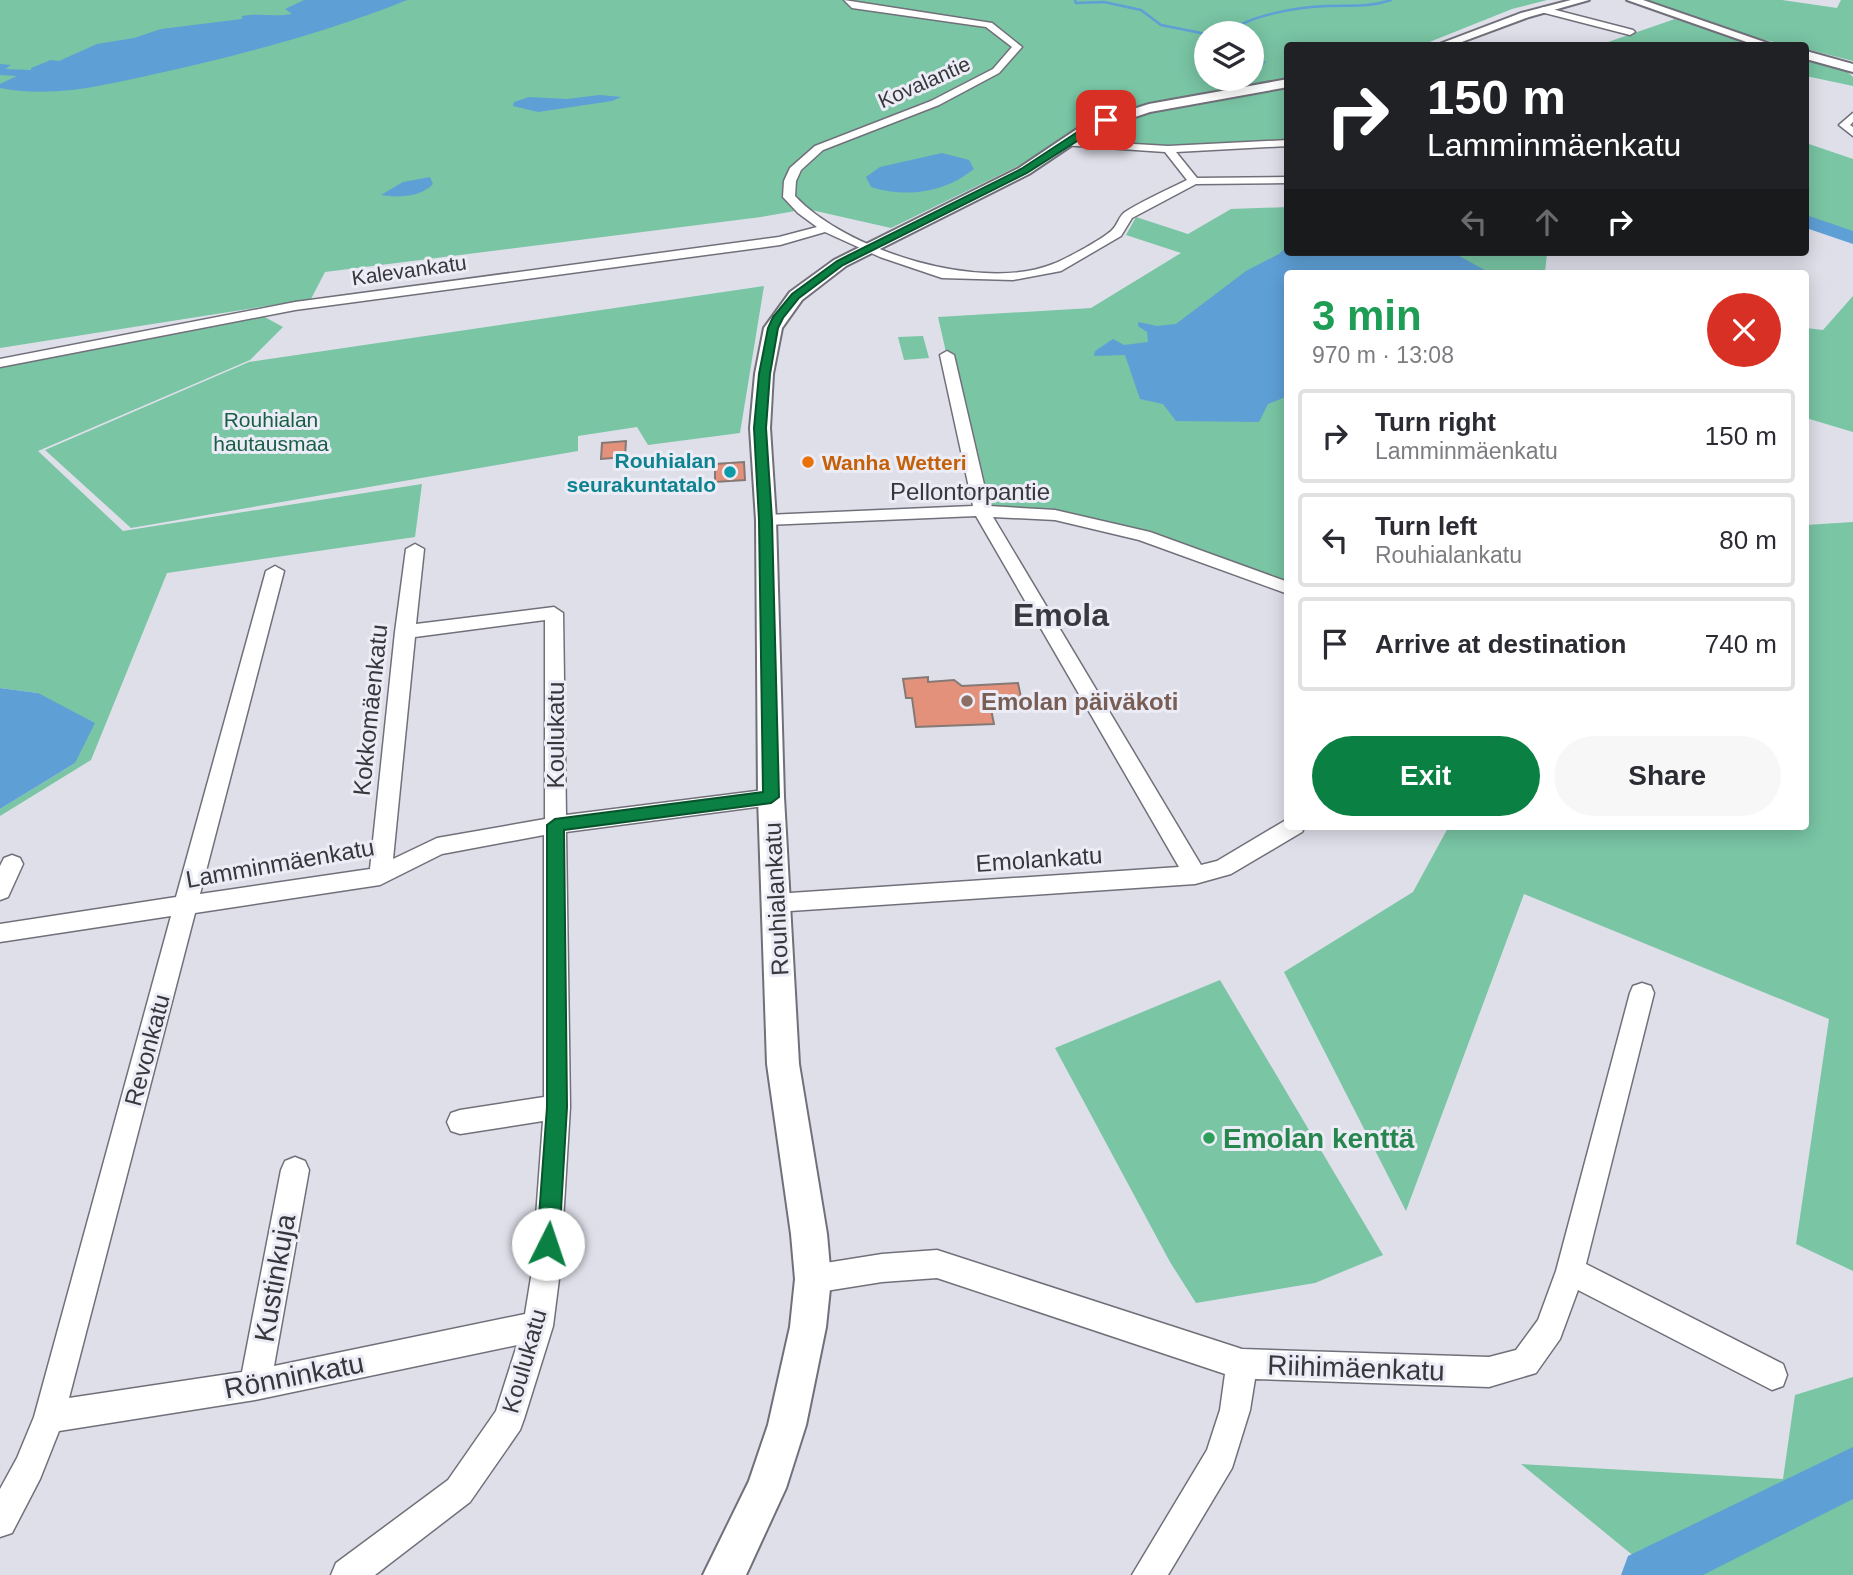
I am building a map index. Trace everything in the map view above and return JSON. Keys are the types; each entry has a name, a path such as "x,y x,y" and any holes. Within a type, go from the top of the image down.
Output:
{"street":[{"name":"Kovalantie","path":"848,0 852,5 989,25 1017,47 996,71 917,111 868,127 819,148 802,159 791,173 789,197 803,215 824,229 947,275 968,277 1035,273 1056,268 1116,233 1127,216 1194,181"},
{"path":"1451,42 1544,10 1584,0"},
{"path":"1632,0 1760,42"},
{"path":"1544,10 1630,32"},
{"path":"1809,56 1853,68"},
{"name":"Rouhialankatu","path":"724,1575 766,1488 787,1425 808,1327 813,1279 809,1234 783,1064 775,903 766,520 760,428 764,374 773,328 796,296 840,263 1024,171 1106,120 1135,111 1284,84"},
{"path":"1853,116 1844,125 1853,133"},
{"path":"1066,143 1168,149 1284,143"},
{"path":"1168,149 1194,181 1284,180"},
{"name":"Kalevankatu","path":"0,362 295,306 780,241 824,229"},
{"path":"947,355 982,511 1195,875"},
{"name":"Pellontorpantie","path":"766,520 982,511 1055,515 1143,536 1284,587"},
{"name":"Kokkomäenkatu","path":"380,876 404,632 415,549"},
{"name":"Revonkatu","path":"0,1521 29,1468 49,1417 275,571"},
{"name":"Koulukatu","path":"348,1575 459,1491 509,1419 538,1326 546,1271 557,1107 554,613 404,632"},
{"name":"Lamminmäenkatu","path":"0,933 380,876 437,846 555,825 771,797"},
{"name":"Emolankatu","path":"775,903 1195,875 1223,868 1287,830"},
{"path":"0,891 12,864"},
{"name":"Riihimäenkatu","path":"813,1279 882,1268 937,1264 1242,1364 1489,1372 1525,1362 1550,1329 1570,1271 1642,993"},
{"path":"460,1122 557,1107"},
{"name":"Kustinkuja","path":"255,1385 295,1170"},
{"path":"1570,1271 1772,1375"},
{"name":"Rönninkatu","path":"49,1417 255,1385 538,1326"},
{"path":"1149,1575 1221,1457 1235,1410 1242,1364"}],"green space":[{"path":"0,0 1547,0 1512,9 1430,42 1284,42 1284,79 1264,82 1264,21 1194,21 1194,91 1218,91 1126,108 1068,135 1022,164 891,228 807,209 325,272 311,299 0,348"},
{"path":"1645,0 1782,0 1837,8 1841,0 1853,0 1853,61 1809,50 1809,42 1769,41"},
{"path":"1675,19 1749,42 1608,42"},
{"path":"1809,60 1844,69 1853,77 1853,86 1809,77"},
{"path":"1284,89 1284,143 1158,145 1085,139 1115,123 1140,115"},
{"path":"1809,144 1853,159 1853,238 1809,222"},
{"path":"1284,207 1284,256 1547,256 1545,270 1284,270 1284,587 1143,536 1055,515 982,511 938,317 1091,308 1181,253 1126,235 1136,217 1188,234 1231,209"},
{"name":"Rouhialan hautausmaa","path":"764,286 740,433 648,445 637,427 578,436 578,451 131,528 45,450 249,362"},
{"path":"1853,296 1853,432 1809,419 1809,328 1823,330"},
{"path":"261,315 283,327 250,360 38,451 123,531 422,484 415,537 167,573 91,760 0,816 0,809 75,763 38,693 0,688 0,366"},
{"path":"923,336 929,358 904,360 898,337"},
{"path":"1853,522 1853,1271 1796,1244 1829,1019 1524,894 1406,1211 1284,972 1413,892 1447,830 1809,830 1809,525"},
{"name":"Emolan kenttä","path":"1220,980 1383,1255 1315,1283 1196,1303 1170,1262 1055,1048"},
{"path":"1853,1377 1853,1575 1657,1575 1521,1464 1783,1479 1795,1395"}],"water":[{"path":"304,0 407,0 287,41 122,81 62,91 0,88 0,84 17,76 0,75 0,64 11,65 5,69 31,70 97,44 134,38 161,29 242,19 242,16 248,15 292,14 285,9"},
{"path":"600,95 621,97 612,101 538,112 513,106 514,102 529,97 567,99"},
{"path":"942,153 969,160 974,169 938,188 912,192 871,187 866,177 880,167"},
{"path":"430,177 433,184 422,192 402,196 381,195 403,182"},
{"path":"1284,249 1284,256 1459,256 1485,270 1284,270 1284,398 1268,404 1259,422 1176,421 1163,404 1140,399 1125,355 1094,356 1095,351 1113,339 1124,345 1148,342 1147,332 1138,326 1138,322 1157,326 1176,324 1246,271"},
{"path":"0,688 38,693 95,723 75,763 0,809"}],"building":[{"path":"626,441 625,457 601,459 602,443"},
{"name":"Rouhialan seurakuntatalo","path":"744,462 745,480 715,482 715,464"},
{"name":"Emolan päiväkoti","path":"928,677 928,682 954,680 962,686 1018,683 1023,707 991,709 994,724 916,727 912,698 906,698 903,679"}],"waterway":[{"path":"1075,0 1076,3 1104,2 1141,10 1161,25 1194,32"},
{"path":"1248,21 1289,10 1367,5 1391,0"},
{"path":"1809,222 1853,238"},
{"path":"1647,1575 1853,1472"}],"place":[{"name":"Wanha Wetteri","path":"808,462"},
{"name":"Rouhialan seurakuntatalo","path":"730,472"},
{"name":"Emolan päiväkoti","path":"967,701"},
{"name":"Emolan kenttä","path":"1209,1138"}],"district":[{"name":"Emola","path":"1061,615"}],"route":[{"path":"548,1244 557,1107 555,825 771,797 766,520 760,428 764,374 773,328 778,317 796,296 840,263 1024,171 1088,128 1106,120"}]}
